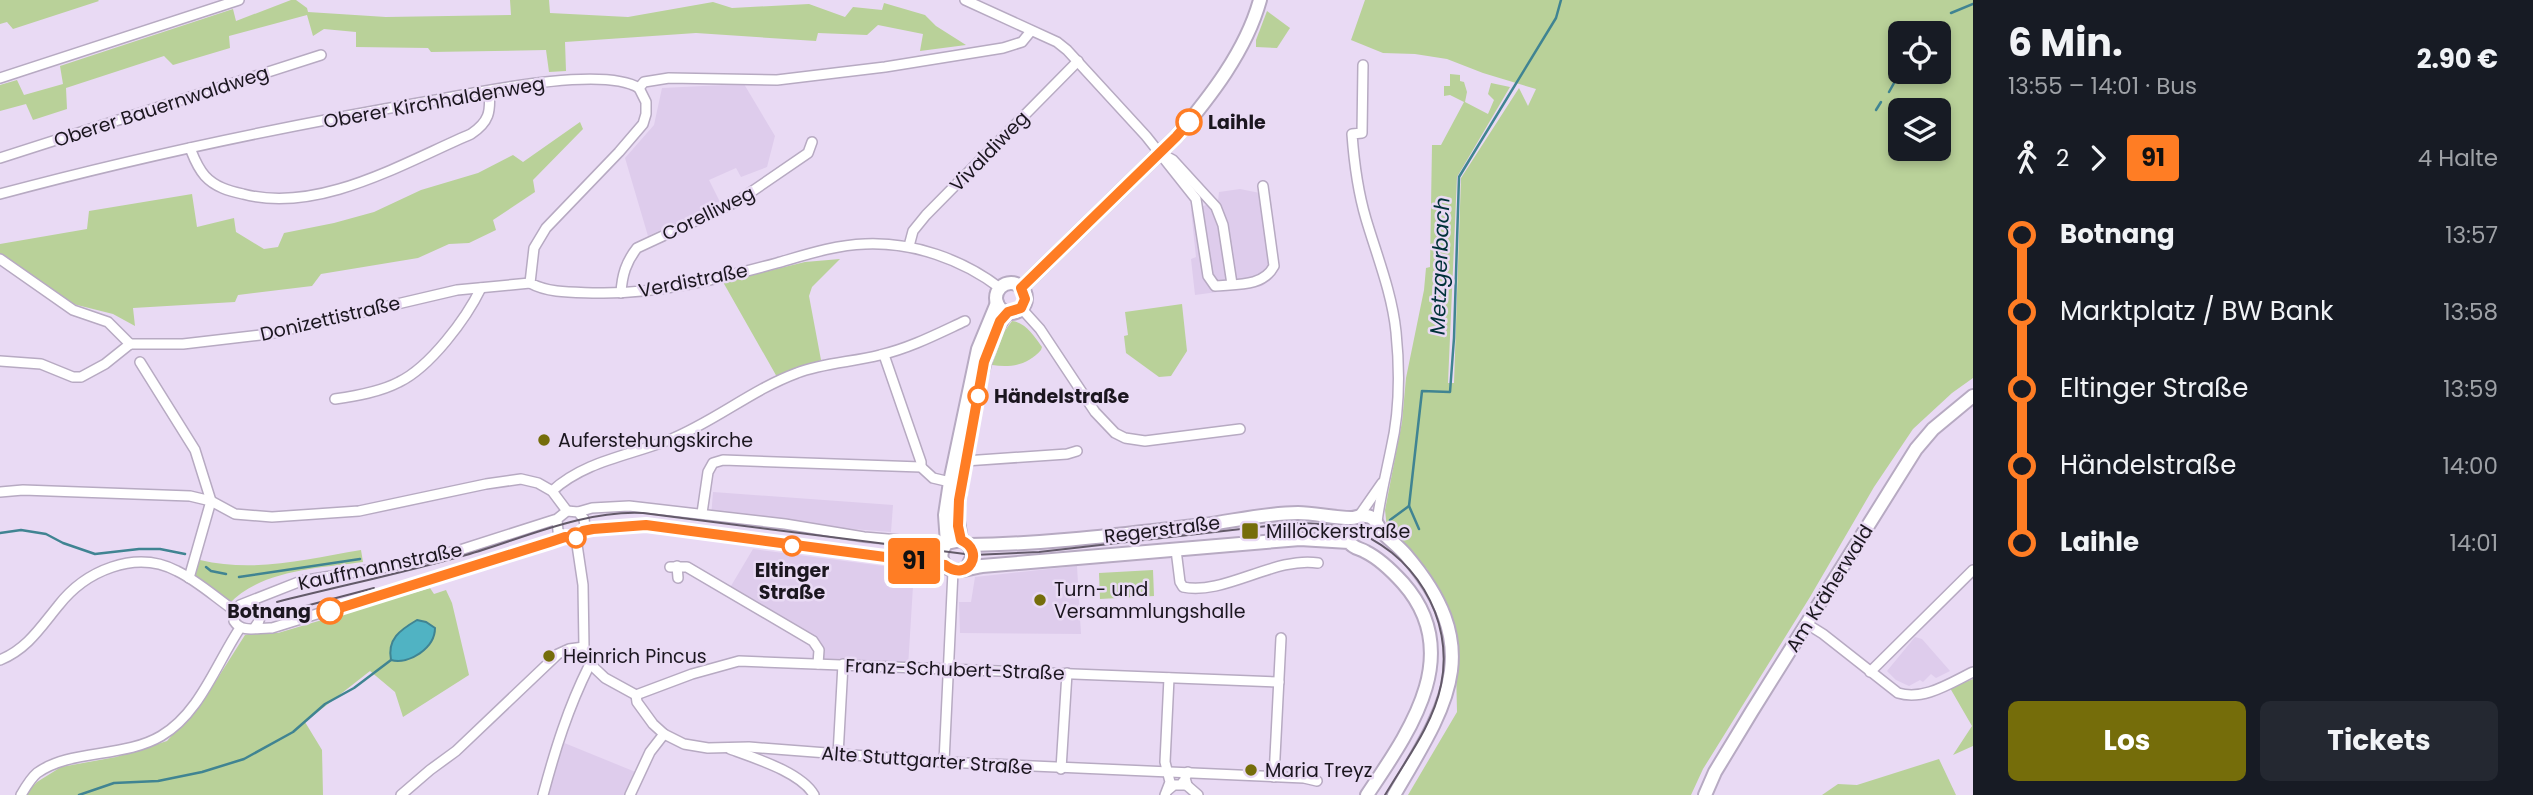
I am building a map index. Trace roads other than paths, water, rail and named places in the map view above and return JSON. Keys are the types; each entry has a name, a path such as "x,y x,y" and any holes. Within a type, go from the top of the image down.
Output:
{"main road":[{"path":"1158,153 1233,48 1248,18 1253,0"},
{"path":"1021,288 1189,121 1238,51 1255,20 1260,0"},
{"path":"1013,283 1021,288 1025,299 1021,308 1008,312 996,328 984,362 965,461 957,515 965,542 973,555 967,568 949,568 942,552 946,544 945,523 950,482 978,349 997,303 996,295 1000,288 1013,283"},
{"path":"997,303 1008,312"},
{"name":"Am Kräherwald","path":"1704,795 1715,772 1916,449 1933,429 1973,396"},
{"name":"Regerstraße","path":"965,542 1071,541 1283,514 1366,516 1404,553 1438,598 1449,627 1451,643 1449,687 1443,705 1394,795"},
{"path":"1349,542 1347,528 1356,517"},
{"path":"1364,550 1378,543 1379,527"},
{"name":"Regerstraße","path":"967,568 1300,539 1349,542 1355,548 1364,550 1391,571 1411,593 1428,629 1432,653 1430,674 1421,707 1406,736 1367,795"},
{"path":"946,544 965,542"}],"street":[{"path":"0,78 239,0"},
{"path":"965,0 1057,42 1078,61 1190,190 1198,207 1210,281 1215,286 1257,282 1265,279 1274,266 1263,186"},
{"name":"Oberer Kirchhaldenweg","path":"0,194 190,148 345,116 526,84 565,80 615,81 639,88 644,82 669,78 777,80 885,67 1003,48 1022,42 1031,31"},
{"name":"Oberer Bauernwaldweg","path":"0,158 321,55"},
{"name":"Vivaldiweg","path":"909,246 913,231 926,215 1078,61"},
{"path":"1363,65 1362,133 1352,134 1353,156 1365,217 1376,249 1395,328 1399,381 1392,448 1382,481 1379,527"},
{"path":"530,283 534,248 546,228 643,124 646,102 639,88"},
{"path":"190,148 206,178 224,190 269,198 322,194 349,186 471,134 483,126 489,117 489,91"},
{"name":"Corelliweg","path":"621,293 622,279 629,259 637,248 738,201 808,153 812,142"},
{"path":"1158,153 1173,160 1211,201 1223,225 1231,284"},
{"path":"1198,207 1211,201"},
{"name":"Verdistraße","path":"530,283 557,291 621,293 709,281 853,245 909,246 980,274 1000,288"},
{"path":"0,259 73,310 108,322 130,344 105,365 81,377 73,377 41,364 0,361"},
{"name":"Donizettistraße","path":"130,344 183,344 269,334 457,290 530,283"},
{"path":"335,399 401,382 425,364 475,300 481,288"},
{"path":"1021,308 1040,329 1095,412 1115,433 1125,438 1145,441 1240,429"},
{"path":"552,491 567,478 587,468 694,430 776,382 801,371 884,355 965,321"},
{"path":"884,355 922,462 921,467"},
{"path":"140,362 195,450 211,501 189,578"},
{"path":"965,461 1077,451"},
{"path":"702,513 708,472 716,461 921,467 933,478 950,482"},
{"path":"0,492 190,496 211,501 235,514 272,517 359,511 521,479 538,482 552,491 566,511"},
{"path":"1356,517 1382,481"},
{"path":"944,762 949,568 646,525 605,527 565,537 558,531 557,519 566,511 578,512 616,505 702,513 817,528 842,534 946,544"},
{"path":"578,512 584,519 580,535 584,647 589,666 604,678 636,695"},
{"name":"Kauffmannstraße","path":"235,611 245,604 301,581 392,566 460,550 557,519"},
{"path":"928,542 939,536 945,523"},
{"name":"Kauffmannstraße","path":"240,628 272,628 565,537"},
{"name":"Regerstraße","path":"1176,550 1180,582 1190,589 1293,564 1318,564"},
{"path":"0,660 21,649 36,635 75,587 106,569 122,564 144,562 176,570 235,611 234,621 240,628 200,696 177,724 160,736 134,748 52,766 36,774 21,795"},
{"path":"678,578 674,567 687,567 813,641 819,650 818,664"},
{"path":"1870,672 1973,570"},
{"path":"245,604 253,605 259,612 260,620 255,627"},
{"path":"1807,624 1898,693 1919,696 1973,672"},
{"path":"1274,777 1281,638"},
{"path":"401,795 456,751 558,654 584,647"},
{"name":"Franz-Schubert-Straße","path":"636,695 724,664 740,662 1279,682"},
{"path":"838,755 843,664"},
{"path":"543,795 557,740 589,666"},
{"path":"1061,769 1067,673"},
{"path":"1165,795 1170,782 1165,762 1169,678"},
{"name":"Alte Stuttgarter Straße","path":"636,695 637,702 653,724 664,734 684,744 1061,769 1188,772 1317,781"},
{"path":"630,795 650,752 664,734"},
{"path":"728,749 792,776 810,788 814,795"},
{"path":"1167,772 1198,795"},
{"path":"1187,785 1185,778 1188,772"},
{"path":"1165,795 1174,785 1187,785"}],"water":[{"path":"417,620 435,628 431,642 413,657 391,660 391,646 396,636"}],"waterway":[{"name":"Metzgerbach","path":"1419,529 1409,506 1422,391 1450,392 1459,177 1556,18 1561,0"},
{"path":"1951,13 1973,4"},
{"path":"1889,92 1893,84"},
{"path":"1876,110 1881,102"},
{"path":"1390,520 1409,506"},
{"path":"0,533 21,530 46,534 95,554 139,549 160,549 185,554"},
{"path":"239,577 360,559"},
{"path":"206,567 211,571 226,574"},
{"path":"79,795 114,783 158,781 202,772 244,759 293,732 325,704 354,688 391,660"}],"tram line":[{"path":"277,602 442,562 575,521 620,513 643,513 973,555 1039,552 1295,523 1335,526 1371,539 1392,553 1410,570 1435,612 1442,635 1444,660 1437,700 1418,742 1385,795"},
{"path":"279,613 374,588"}],"place":[{"name":"Laihle","path":"1189,122"},
{"name":"Händelstraße","path":"978,396"},
{"name":"Auferstehungskirche","path":"544,440"},
{"name":"Millöckerstraße","path":"1250,531"},
{"name":"Eltinger Straße","path":"792,546"},
{"name":"Turn- und Versammlungshalle","path":"1040,600"},
{"name":"Botnang","path":"330,611"},
{"name":"Heinrich Pincus","path":"549,656"},
{"name":"Maria Treyz","path":"1251,770"}]}
